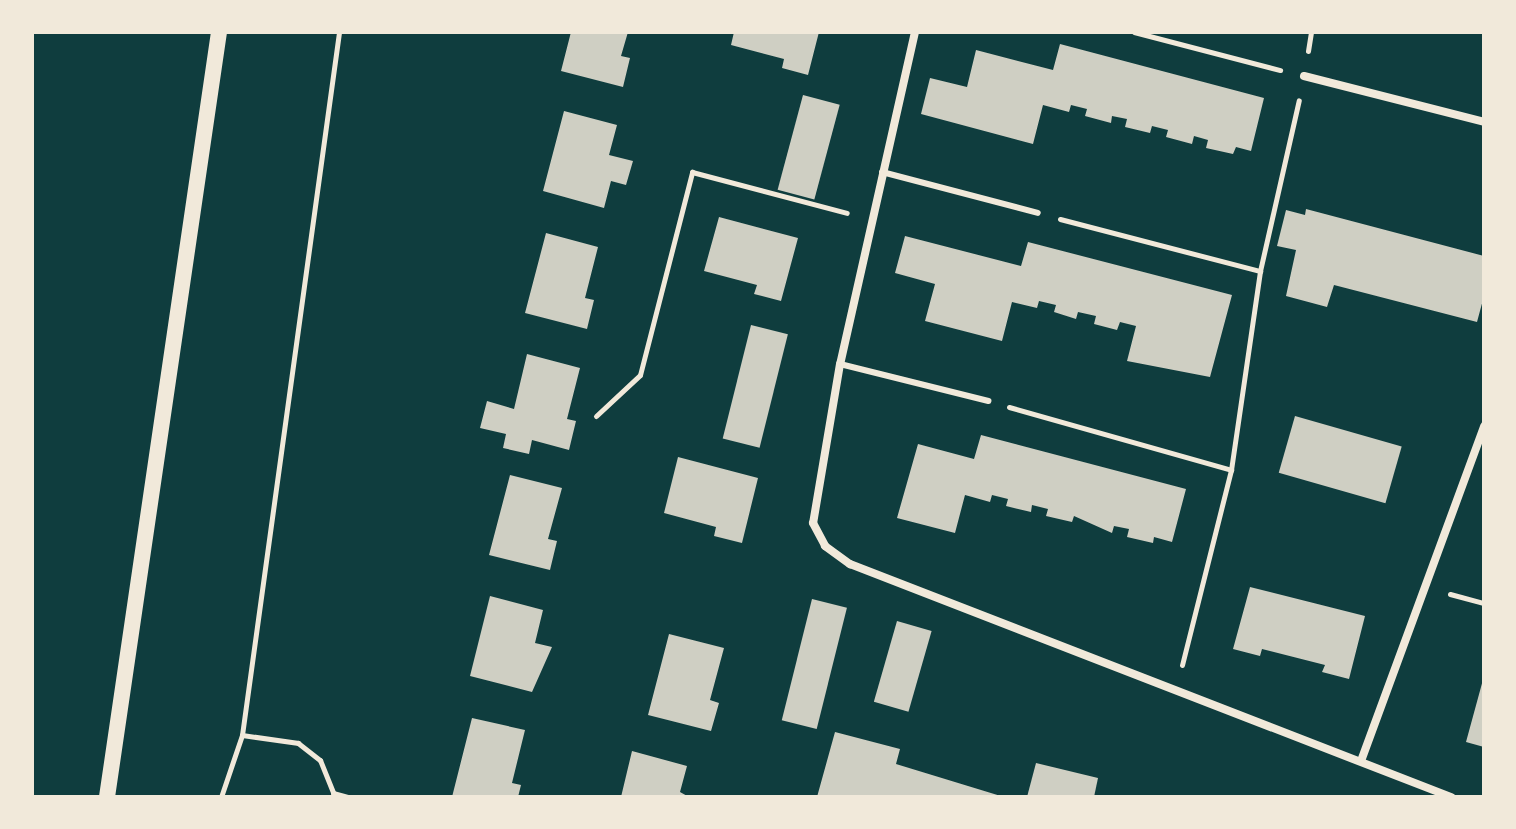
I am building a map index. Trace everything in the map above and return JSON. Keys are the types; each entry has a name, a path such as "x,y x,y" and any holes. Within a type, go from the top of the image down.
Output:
{"main road":[{"path":"107,797 219,32"}],"street":[{"path":"915,32 840,364 813,523 825,546 850,564 1451,797"},
{"path":"1304,76 1484,122"},
{"path":"1361,761 1484,426"}],"lane":[{"path":"882,172 1038,213"},
{"path":"840,364 988,401"}],"path":[{"path":"221,797 242,735 339,32"},
{"path":"1134,32 1304,76"},
{"path":"1176,689 1231,470 1260,271 1311,32"},
{"path":"596,416 640,375 692,172 871,220"},
{"path":"1038,213 1260,271"},
{"path":"988,401 1231,470"},
{"path":"1426,588 1484,603"},
{"path":"242,735 298,743 320,760 333,793 348,797"}],"building":[{"path":"571,32 628,32 621,56 630,58 623,87 561,71"},
{"path":"734,32 819,32 808,75 782,68 784,59 731,45"},
{"path":"1060,44 1264,98 1251,151 1236,147 1233,154 1206,148 1208,140 1194,136 1192,144 1166,137 1168,130 1152,126 1150,133 1125,127 1127,119 1112,116 1111,123 1085,116 1087,109 1071,105 1069,112 1043,105 1033,144 921,114 930,78 967,87 976,50 1053,70"},
{"path":"803,95 840,105 814,199 778,190"},
{"path":"564,111 617,125 609,155 633,161 626,185 611,181 604,208 543,191"},
{"path":"1306,209 1484,256 1484,296 1477,322 1334,285 1327,307 1286,296 1296,250 1277,246 1286,210 1305,215"},
{"path":"719,217 798,238 781,301 754,294 757,285 704,271"},
{"path":"546,233 598,247 585,298 594,300 587,329 525,313"},
{"path":"905,236 1021,266 1028,242 1232,295 1210,377 1127,361 1136,326 1120,322 1117,330 1094,324 1096,316 1078,312 1076,319 1054,312 1056,305 1039,301 1037,308 1012,302 1002,341 925,321 935,284 895,273"},
{"path":"751,325 788,334 760,448 723,439"},
{"path":"527,354 580,368 567,419 576,421 569,450 532,440 529,454 503,448 506,434 480,428 487,401 514,409"},
{"path":"1295,416 1402,447 1385,503 1279,473"},
{"path":"981,435 1186,489 1172,542 1154,537 1153,543 1127,537 1129,529 1114,526 1112,533 1074,516 1072,522 1046,516 1048,509 1032,505 1031,512 1006,506 1008,499 992,495 990,502 965,495 955,533 897,518 918,444 974,459"},
{"path":"678,457 758,478 742,543 714,536 716,527 664,513"},
{"path":"510,475 562,488 548,539 557,541 550,570 489,555"},
{"path":"1250,587 1365,616 1349,679 1322,672 1325,665 1262,649 1260,656 1233,649"},
{"path":"490,596 543,610 535,643 552,647 532,692 470,676"},
{"path":"812,599 847,608 817,729 782,720"},
{"path":"897,621 932,631 908,712 874,702"},
{"path":"669,634 724,648 710,700 719,703 711,731 648,715"},
{"path":"1484,676 1484,747 1466,742"},
{"path":"472,718 525,730 512,783 521,785 518,797 452,797"},
{"path":"835,732 900,749 896,764 1004,797 817,797"},
{"path":"632,751 687,766 680,792 689,797 621,797"},
{"path":"1036,763 1098,778 1094,797 1027,797"}]}
